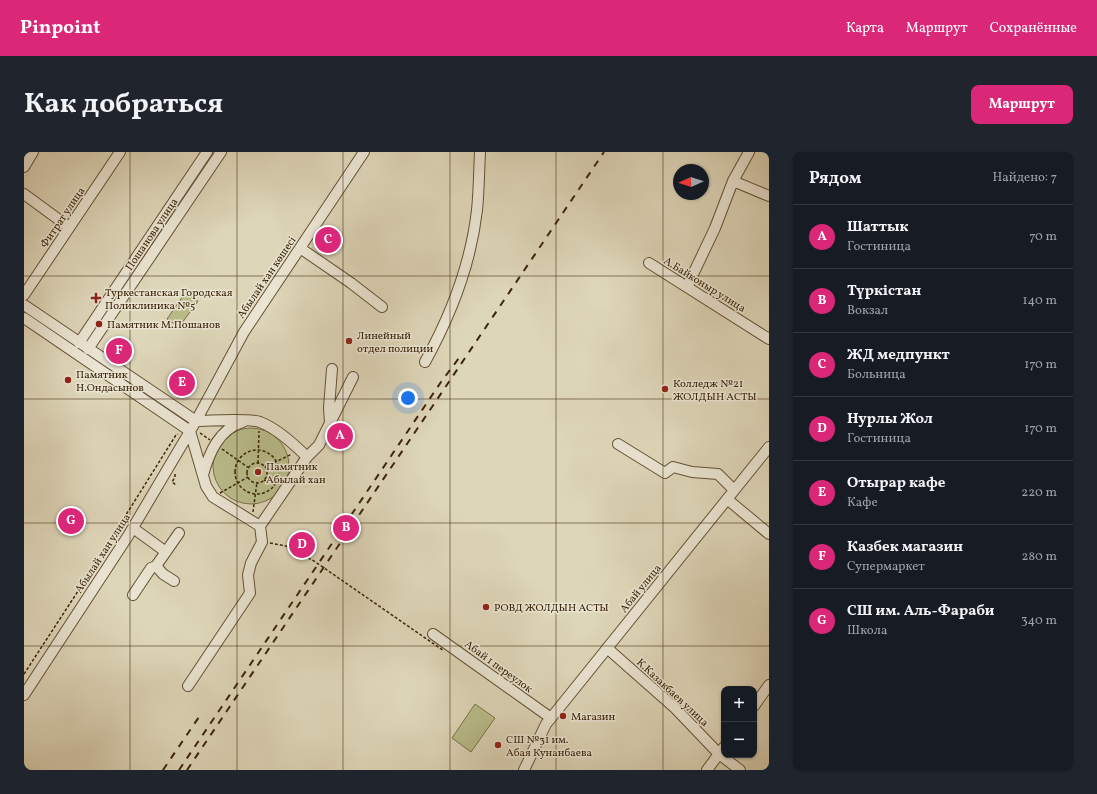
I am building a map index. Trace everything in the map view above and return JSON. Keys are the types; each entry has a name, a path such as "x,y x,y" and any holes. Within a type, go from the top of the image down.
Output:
{"street":[{"path":"24,167 33,152"},
{"name":"Фитрат улица","path":"24,295 68,227 120,152"},
{"name":"Пошанова улица","path":"79,343 207,152"},
{"name":"Пошанова улица","path":"88,349 221,152"},
{"name":"Абылай хан көшесі","path":"196,421 244,332 364,152"},
{"path":"425,362 441,334 467,264 477,210 480,152"},
{"path":"687,287 715,228 734,180 749,152"},
{"path":"194,172 203,178"},
{"path":"734,180 769,196"},
{"path":"24,194 68,227"},
{"path":"300,248 382,306"},
{"name":"А.Байконыр улица","path":"649,263 769,339"},
{"path":"24,305 196,421 249,420 260,422 283,436 300,449 307,457"},
{"path":"24,318 190,431 206,486 213,497 256,524 262,542 251,563 248,575 250,593 188,686"},
{"path":"330,424 329,408 332,369"},
{"path":"256,524 307,457 320,445 353,376"},
{"path":"203,475 208,457 224,432 237,424 249,420"},
{"name":"Абылай хан улица","path":"24,695 133,528 196,421"},
{"path":"618,444 665,473 673,467 692,472 718,474 734,490"},
{"name":"Абай улица","path":"524,770 546,724 769,447"},
{"path":"727,499 769,534"},
{"path":"133,528 166,552"},
{"path":"133,595 151,568 156,566 179,533"},
{"path":"156,566 163,574 174,581"},
{"name":"Абай 1 переулок","path":"434,634 551,718"},
{"name":"К.Казакбаев улица","path":"607,648 721,749"},
{"path":"757,702 769,685"},
{"path":"707,770 721,751"},
{"name":"К.Казакбаев улица","path":"729,758 740,770"}],"path":[{"path":"258,463 260,422"},
{"path":"24,674 178,434"},
{"path":"265,467 300,449"},
{"path":"251,450 259,450 267,452 272,456 276,462 278,472 274,485 265,492 255,493 247,491 238,482 235,471 238,460 246,452 251,450"},
{"path":"258,463 265,467 267,474 264,480"},
{"path":"248,477 249,468 258,463"},
{"path":"213,497 248,477"},
{"path":"248,477 252,481 256,482 264,480 280,488"},
{"path":"256,482 256,524"},
{"path":"262,542 286,546 314,561 444,651"}],"green space":[{"path":"194,177 198,177 199,180 130,282 125,279"},
{"path":"185,293 198,301 179,327 167,319"},
{"path":"251,428 265,431 278,439 286,452 289,466 286,480 278,493 265,501 251,504 237,501 224,493 216,480 213,466 216,452 224,439 237,431"},
{"path":"475,704 495,718 471,752 452,738"}],"railway":[{"path":"187,770 604,152"},
{"path":"179,770 441,382 459,358"},
{"path":"163,770 201,714"}],"place":[{"name":"ЖД медпункт","path":"328,240"},
{"name":"Туркестанская Городская Поликлиника №5","path":"96,298"},
{"name":"Памятник М.Пошанов","path":"99,324"},
{"name":"Линейный отдел полиции","path":"349,341"},
{"name":"Казбек магазин","path":"119,351"},
{"name":"Памятник Н.Ондасынов","path":"68,380"},
{"name":"Отырар кафе","path":"182,383"},
{"name":"Колледж №21 ЖОЛДЫН АСТЫ","path":"665,389"},
{"name":"Шаттык","path":"340,436"},
{"name":"Памятник Абылай хан","path":"258,472"},
{"name":"СШ им. Аль-Фараби","path":"71,521"},
{"name":"Түркістан","path":"346,528"},
{"name":"Нурлы Жол","path":"302,545"},
{"name":"РОВД ЖОЛДЫН АСТЫ","path":"486,607"},
{"name":"Магазин","path":"563,716"},
{"name":"СШ №31 им. Абая Кунанбаева","path":"498,745"}]}
